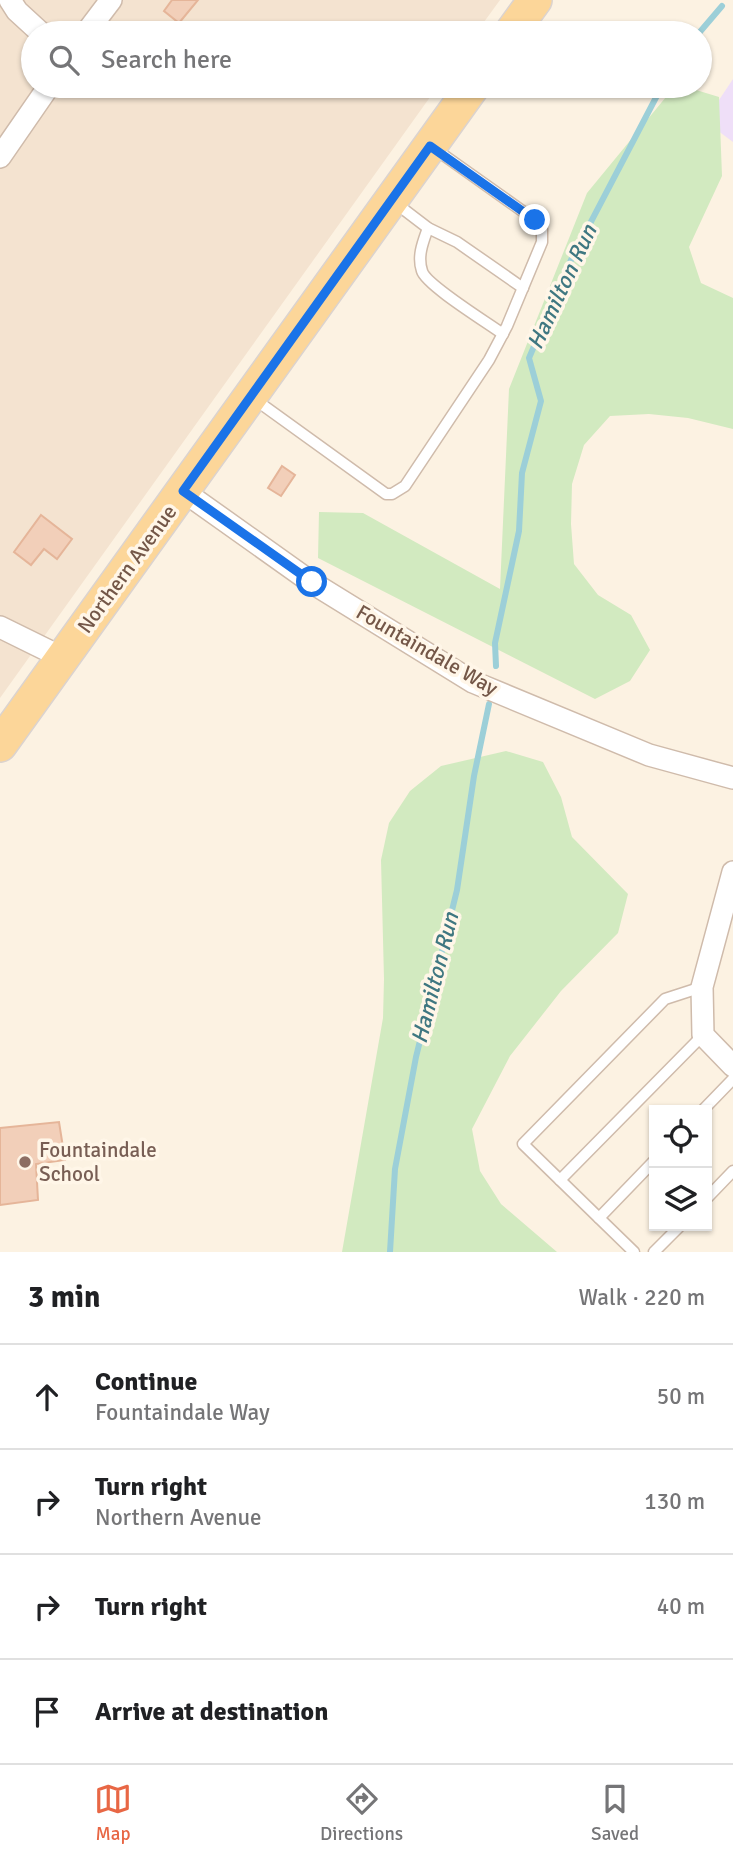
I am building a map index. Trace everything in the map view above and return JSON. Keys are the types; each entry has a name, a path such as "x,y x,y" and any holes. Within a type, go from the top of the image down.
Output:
{"main road":[{"path":"520,21 535,0"},
{"name":"Northern Avenue","path":"0,745 464,98"}],"street":[{"path":"9,0 28,21"},
{"path":"95,21 111,0"},
{"path":"0,157 41,98"},
{"name":"Fountaindale Way","path":"183,491 312,582 473,682 649,755 733,778"},
{"path":"0,627 63,658"},
{"path":"733,872 702,987 703,1035 733,1066"}],"lane":[{"path":"251,396 386,494 392,494 405,486 424,461 489,360 503,334 542,242 542,229 535,220 430,146"},
{"path":"391,200 428,229 457,242 523,288"},
{"path":"428,229 421,245 420,260 426,279 503,334"},
{"path":"634,1252 523,1144 665,999 702,987"},
{"path":"560,1180 703,1035"},
{"path":"708,1105 733,1079"},
{"path":"599,1218 649,1166"},
{"path":"712,1193 733,1171"},
{"path":"654,1252 675,1231"}],"shaded area":[{"path":"0,0 500,0 485,21 21,21 21,98 429,98 0,698"},
{"path":"733,79 733,142 705,121"}],"green space":[{"path":"712,95 719,97 722,176 689,247 701,283 733,298 733,429 688,418 649,414 610,416 584,445 572,484 574,564 598,595 631,615 650,650 630,681 595,699 318,558 319,512 363,513 500,589 509,389 587,193 665,98 712,98"},
{"path":"506,751 543,762 561,797 572,837 628,894 618,933 561,991 510,1056 472,1129 480,1171 501,1204 557,1252 342,1252 383,1018 381,860 389,823 410,791 441,766"}],"building":[{"path":"172,0 198,0 181,21 176,21 164,11"},
{"path":"282,466 295,475 281,496 268,488"},
{"path":"41,515 72,539 57,559 44,549 31,565 14,552"},
{"name":"Fountaindale School","path":"59,1122 65,1160 36,1164 38,1200 0,1205 0,1128"}],"waterway":[{"name":"Hamilton Run","path":"709,21 722,6"},
{"name":"Hamilton Run","path":"496,666 495,643 519,531 522,473 541,401 529,358 571,260 656,98"},
{"name":"Hamilton Run","path":"390,1252 395,1169 416,1057 457,890 474,776 489,704"}],"place":[{"name":"Fountaindale School","path":"25,1162"}],"route":[{"path":"312,582 183,491 430,146 535,220"}]}
